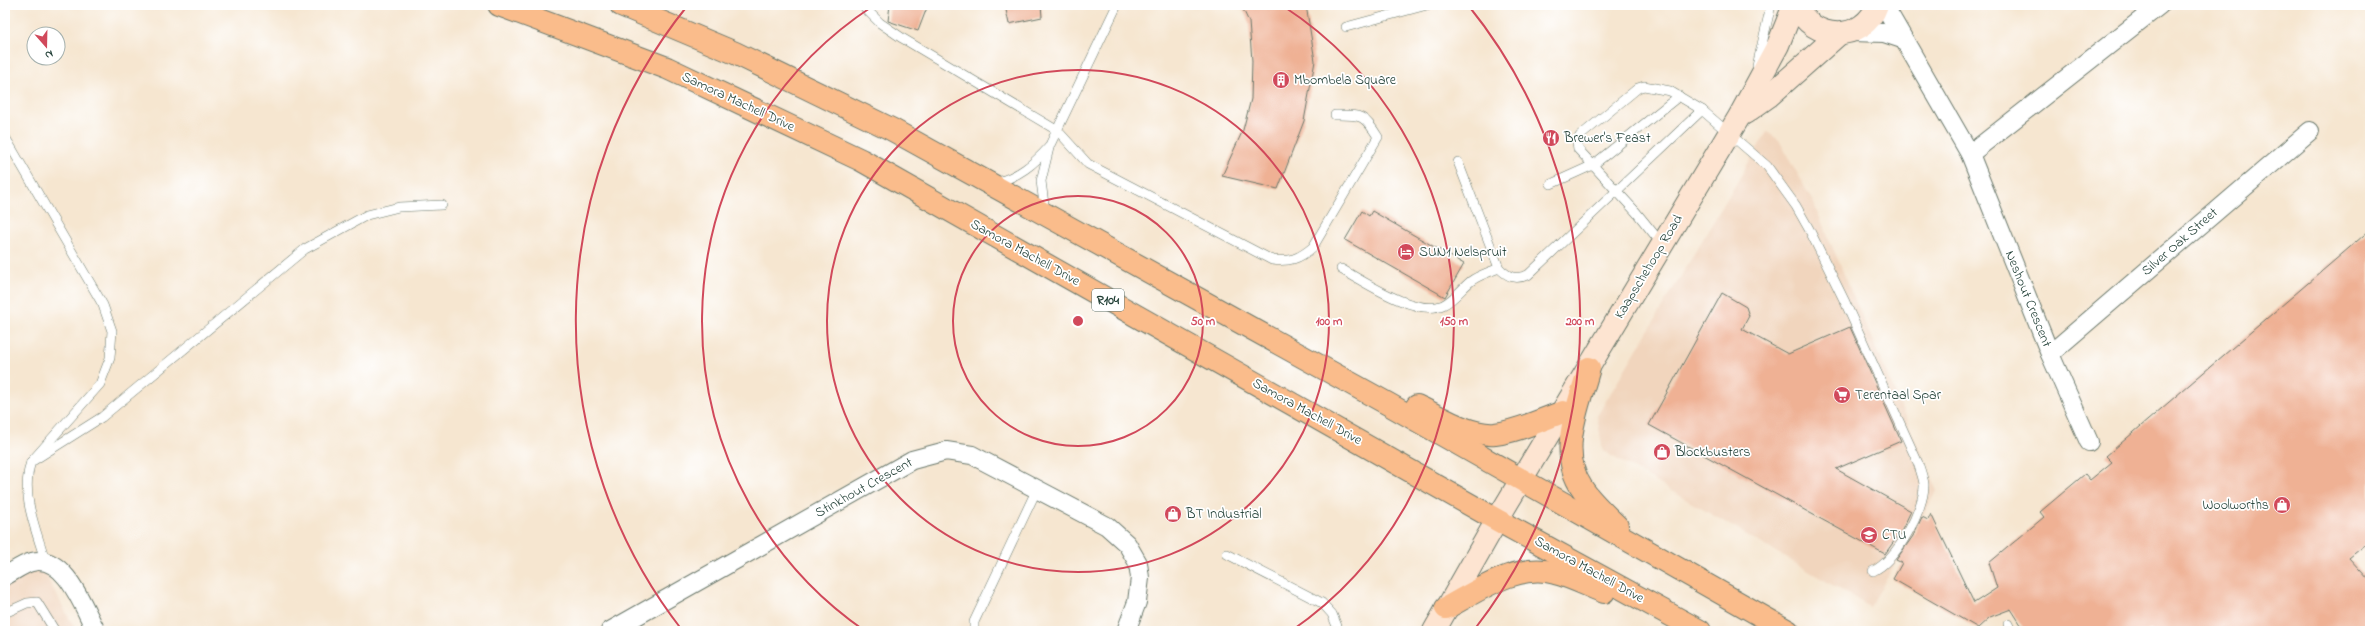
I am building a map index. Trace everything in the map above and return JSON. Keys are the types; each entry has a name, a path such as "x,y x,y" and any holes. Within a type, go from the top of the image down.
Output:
{"main road":[{"name":"Samora Machell Drive","path":"499,5 667,68 861,160 1497,520 1699,630"},
{"path":"621,5 735,53 891,129 1280,345 1390,404 1522,481 1788,631"},
{"name":"Kaapschehoop Road","path":"1434,631 1497,520 1522,481 1739,116 1778,45 1794,5"},
{"path":"1797,5 1806,22 1816,29 1845,33"},
{"path":"1739,116 1769,96 1845,33 1867,22 1877,5"},
{"path":"1280,345 1479,432 1494,434 1510,431 1563,412"},
{"path":"1589,368 1570,442 1570,460 1581,487 1638,546"},
{"path":"1446,608 1505,577 1534,571 1555,572 1699,630"}],"street":[{"name":"Neshout Crescent","path":"1884,5 1902,39 1970,154 2050,354 2089,442"},
{"path":"1970,154 2160,5"},
{"path":"1845,33 1884,33 1902,39"},
{"name":"Silver Oak Street","path":"2050,354 2310,131"},
{"name":"Stinkhout Crescent","path":"610,631 912,460 946,451 972,455 1107,526 1127,544 1138,562 1140,578 1137,602 1126,631"},
{"path":"5,576 32,562 45,560 56,566 67,577 96,631"}],"lane":[{"path":"862,5 880,23 902,38 1058,131 1088,164 1272,260 1288,262 1303,256 1313,247 1378,137 1368,120 1360,115 1335,115"},
{"path":"992,184 1008,179 1022,171 1037,161 1049,147 1058,131 1117,5"},
{"path":"1346,27 1427,5"},
{"path":"1771,5 1739,116 1767,166 1796,206 1845,302 1918,463 1924,484 1920,509 1892,558 1882,567 1873,571"},
{"path":"5,75 5,86"},
{"path":"1662,245 1617,191 1578,149 1577,142 1580,136 1638,88 1644,86 1670,91 1702,110 1739,116"},
{"path":"1551,184 1593,165 1679,96"},
{"path":"1458,162 1499,268 1508,276 1514,278 1528,275 1702,110"},
{"path":"5,137 103,304 112,330 110,358 100,384 31,462 27,477 28,496 45,560"},
{"path":"1045,214 1041,181 1049,147"},
{"path":"31,462 102,416 305,249 367,215 399,207 442,205"},
{"path":"1341,269 1399,300 1420,306 1435,307 1449,302 1473,279 1499,268"},
{"path":"974,631 974,622 1037,489"},
{"path":"1227,554 1322,603 1332,614 1339,631"},
{"path":"5,613 27,602 36,602 55,631"}],"shaded area":[{"path":"1767,132 1779,140 1814,204 1937,491 1870,607 1603,451 1597,416"},
{"path":"41,566 76,631 5,631 5,585"}],"building":[{"path":"890,5 928,5 918,31 888,21"},
{"path":"1005,5 1041,5 1042,17 1009,24"},
{"name":"Mbombela Square","path":"1241,5 1306,5 1315,61 1304,121 1278,189 1222,176 1243,130 1251,99 1252,61 1249,22"},
{"name":"SUN1 Nelspruit","path":"1362,211 1369,216 1372,211 1464,264 1445,297 1345,240"},
{"path":"2370,230 2370,541 2349,558 2370,581 2370,631 2025,631 2011,609 1990,617 1978,628 1893,579 1902,563 1896,560 1913,536 1922,517 1928,520 1931,514 1974,603 1997,588 1989,563 2044,517 2040,512 2085,474 2090,480 2112,462 2106,456"},
{"path":"1722,293 1746,307 1749,316 1742,329 1788,354 1850,327 1901,441 1836,469 1911,511 1902,530 1885,554 1649,425"}],"place":[{"name":"Mbombela Square","path":"1281,80"},
{"name":"Brewer's Feast","path":"1551,138"},
{"name":"SUN1 Nelspruit","path":"1406,252"},
{"name":"Terentaal Spar","path":"1842,395"},
{"name":"Blockbusters","path":"1662,452"},
{"name":"Woolworths","path":"2282,505"},
{"name":"BT Industrial","path":"1173,514"},
{"name":"CTU","path":"1869,535"}]}
